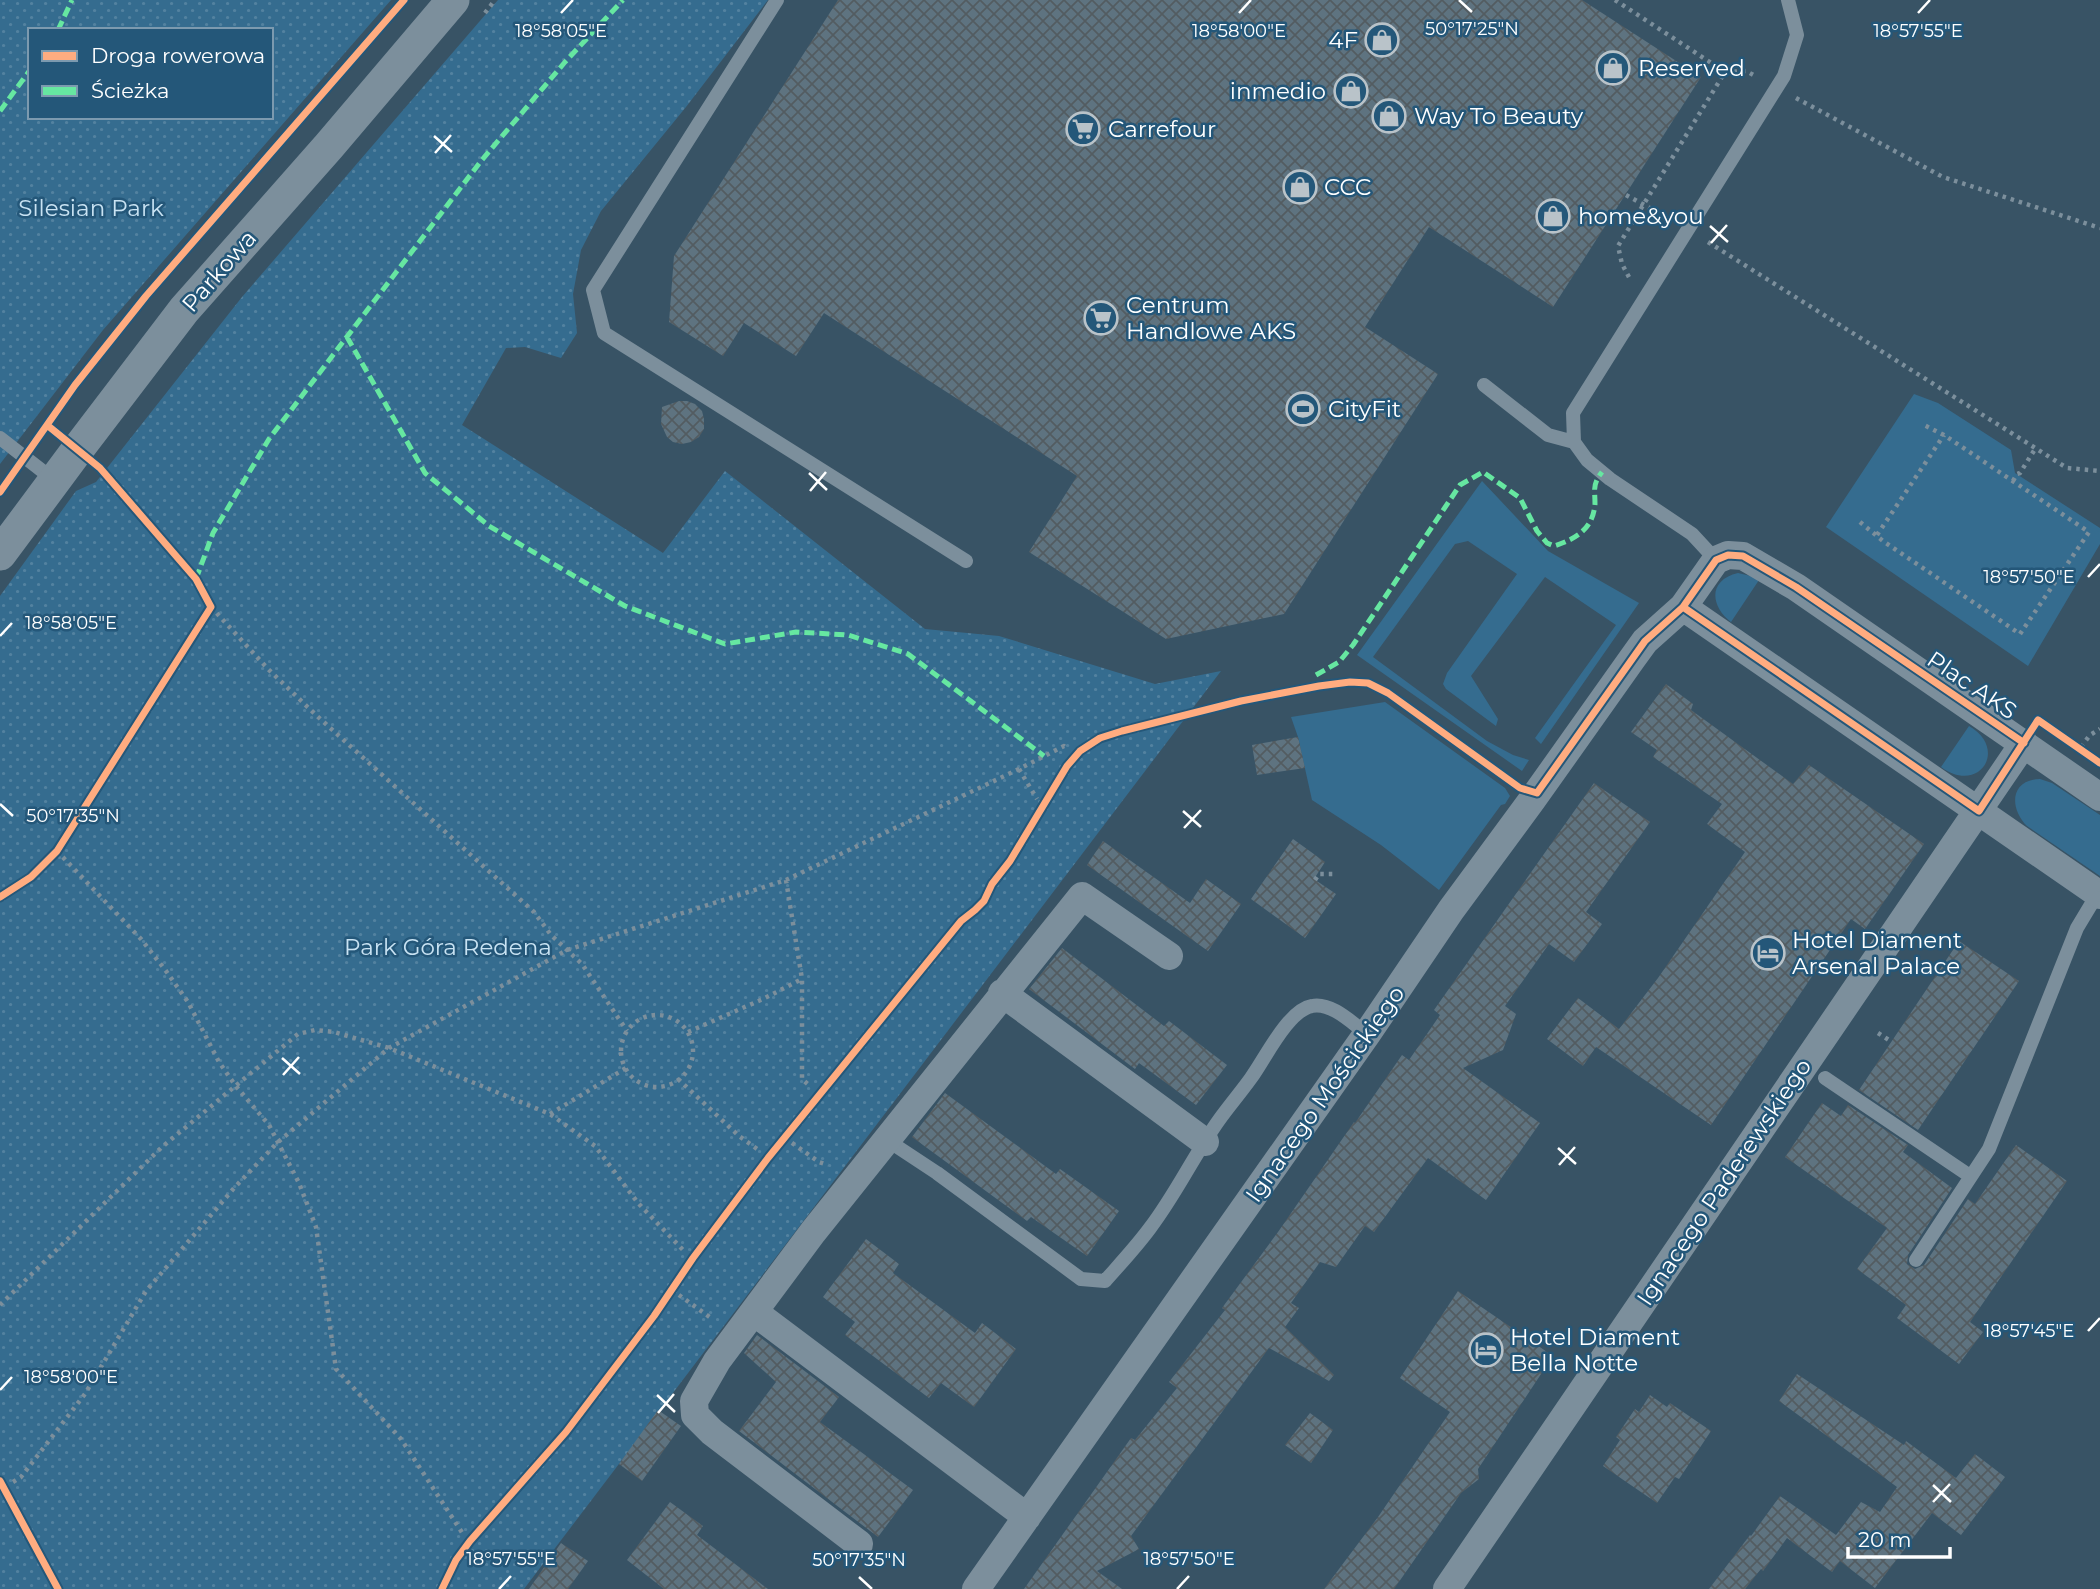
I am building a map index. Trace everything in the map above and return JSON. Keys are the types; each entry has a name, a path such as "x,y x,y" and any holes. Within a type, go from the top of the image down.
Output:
{"street":[{"name":"Parkowa","path":"0,554 184,310 453,0"},
{"name":"Plac AKS","path":"1716,561 1728,555 1744,556 1796,587 2100,797"},
{"path":"1716,561 1683,607 2099,894"},
{"name":"Ignacego Mościckiego","path":"976,1589 1367,1034 1451,910 1645,641 1683,607"},
{"name":"Plac AKS","path":"1979,811 2024,743"},
{"name":"Ignacego Paderewskiego","path":"1447,1589 1979,811"},
{"path":"859,1544 712,1432 695,1415 694,1401 717,1361 813,1232 1082,896 1169,956"},
{"path":"1002,993 1205,1142"},
{"path":"754,1312 1027,1517"}],"lane":[{"path":"777,0 593,290 604,333 966,561"},
{"path":"1716,561 1692,534 1610,479 1587,460 1574,442 1573,413 1784,76 1797,35 1788,0"},
{"path":"1485,385 1548,435 1574,442"},
{"path":"0,438 54,480"},
{"path":"1916,1260 1989,1149 2077,928 2099,894"},
{"path":"887,1140 937,1173 1081,1279 1105,1281 1151,1228 1218,1121 1288,1023 1302,1010 1322,1006 1336,1012 1367,1034"},
{"path":"1825,1078 1970,1176"}],"path":[{"path":"1615,0 1725,72 1746,71 1943,177 2100,228"},
{"path":"1634,286 1622,264 1618,246 1725,72"},
{"path":"1626,195 1674,222"},
{"path":"1702,238 2067,468 2100,471"},
{"path":"1860,522 2020,634 2089,532 1944,435 1924,425"},
{"path":"1877,536 1944,435"},
{"path":"2013,481 2035,449"},
{"path":"211,607 297,697 534,912 551,935 582,964 627,1031"},
{"path":"2080,749 2090,734 2100,729"},
{"path":"13,1482 21,1477 85,1394 146,1291 235,1187 277,1143 389,1048 568,950 786,880 1064,746 1068,749"},
{"path":"1019,769 1037,799"},
{"path":"57,851 141,939 166,971 188,1002 219,1062 269,1125 299,1183 316,1227 337,1369 401,1440 463,1534"},
{"path":"1315,880 1319,874 1334,874"},
{"path":"786,880 802,979 802,1079 811,1087"},
{"path":"688,1032 802,979"},
{"path":"657,1015 669,1017 680,1023 688,1032 692,1053 686,1072 678,1080 660,1086 649,1086 632,1076 626,1068 622,1059 622,1040 635,1022 657,1015"},
{"path":"0,1305 162,1147 298,1034 315,1030 334,1032 389,1048 550,1114 595,1146 638,1203 685,1252"},
{"path":"1878,1033 1892,1042"},
{"path":"550,1114 626,1068"},
{"path":"678,1080 739,1136 760,1151"},
{"path":"785,1138 819,1162 842,1170 855,1180"},
{"path":"672,1290 736,1336"}],"green space":[{"name":"Silesian Park","path":"0,0 391,0 103,330 0,464"},
{"name":"Park Góra Redena","path":"498,0 768,0 686,107 601,211 581,250 573,294 577,333 561,358 525,347 506,348 462,425 663,553 725,471 925,629 999,636 1155,684 1221,671 524,1589 0,1589 0,596 76,491 96,482 242,297"},
{"path":"1914,394 1938,403 2011,450 2015,473 2100,528 2100,544 2028,666 1826,527"},
{"path":"1482,481 1548,551 1639,603 1541,744 1535,738 1616,625 1545,577 1471,676 1498,719 1496,726 1443,684 1447,673 1517,574 1468,541 1455,544 1373,657 1487,741 1529,760 1522,771 1357,655"},
{"path":"1738,573 1759,580 1731,622 1719,609 1715,594 1721,581"},
{"path":"1385,702 1505,788 1510,796 1439,890 1381,845 1312,800 1291,717"},
{"path":"1969,726 1981,736 1987,746 1988,756 1984,766 1967,776 1941,767"},
{"path":"2040,779 2052,783 2100,815 2100,876 2027,826 2021,819 2015,803 2018,790 2023,784"}],"building":[{"name":"Centrum Handlowe AKS","path":"838,0 1582,0 1701,77 1553,307 1429,227 1365,327 1438,374 1284,614 1166,639 1029,552 1077,476 824,313 796,356 744,323 723,356 669,322 674,256"},
{"path":"679,401 695,404 702,411 704,419 704,429 699,437 682,444 667,437 661,424 662,407"},
{"path":"1666,684 1693,704 1691,710 1793,784 1809,765 1924,844 1865,929 1851,919 1711,1125 1596,1047 1583,1066 1547,1039 1578,998 1619,1029 1658,978 1745,852 1707,824 1722,804 1653,757 1657,750 1631,732"},
{"path":"1298,737 1305,768 1257,775 1252,745"},
{"path":"1594,783 1650,822 1586,912 1602,924 1574,962 1549,944 1505,1006 1516,1014 1503,1050 1463,1068 1540,1123 1486,1200 1428,1158 1374,1232 1365,1226 1336,1267 1320,1262 1291,1303 1299,1308 1285,1327 1334,1375 1329,1381 1269,1348 1131,1536 1139,1549 1097,1571 1122,1589 1024,1589 1131,1438 1135,1440 1177,1388 1169,1382 1225,1310 1222,1308 1402,1055 1409,1060 1440,1015 1434,1010"},
{"path":"1293,839 1325,862 1314,879 1336,894 1305,938 1251,899"},
{"path":"1103,841 1190,903 1206,879 1241,904 1208,951 1087,865"},
{"path":"1959,941 2019,981 1918,1130 1859,1090"},
{"path":"1062,948 1164,1026 1169,1021 1227,1065 1196,1105 1139,1063 1135,1069 1029,989"},
{"path":"945,1093 1056,1174 1060,1169 1119,1211 1087,1256 1031,1217 1027,1221 912,1137"},
{"path":"1822,1103 1841,1116 1848,1105 1908,1145 1903,1152 1952,1188 1908,1255 1907,1264 1915,1269 1924,1265 1968,1199 1975,1204 2016,1145 2067,1181 1970,1322 1983,1332 1959,1364 1897,1318 1906,1305 1857,1269 1887,1228 1785,1157"},
{"path":"866,1239 899,1264 893,1273 975,1333 982,1323 1016,1349 974,1407 941,1383 929,1398 845,1335 855,1322 823,1297"},
{"path":"1458,1291 1553,1356 1478,1469 1479,1479 1461,1493 1394,1589 1324,1589 1378,1517 1450,1412 1400,1378"},
{"path":"757,1335 839,1397 820,1422 913,1490 878,1537 739,1431 776,1382 744,1353"},
{"path":"1797,1374 1904,1445 1906,1441 1956,1478 1975,1454 2005,1477 1961,1535 1932,1513 1875,1588 1840,1561 1832,1572 1787,1538 1763,1571 1761,1569 1745,1589 1709,1589 1780,1496 1836,1535 1861,1502 1880,1512 1897,1487 1779,1401"},
{"path":"1650,1395 1667,1407 1670,1403 1711,1431 1679,1479 1675,1477 1657,1503 1603,1466 1620,1440 1616,1437 1635,1409 1639,1412"},
{"path":"658,1410 681,1426 642,1481 619,1464"},
{"path":"1310,1413 1333,1430 1311,1463 1285,1445"},
{"path":"670,1502 703,1526 697,1535 768,1589 664,1589 627,1560"},
{"path":"561,1543 588,1561 568,1589 529,1589"}],"marked path":[{"path":"59,28 72,0"},
{"path":"196,579 213,533 269,439 481,161 565,62 623,0"},
{"path":"0,111 28,73"},
{"path":"347,337 425,473 489,526 625,606 725,644 796,632 848,635 908,654 1044,756"},
{"path":"1316,675 1339,662 1353,645 1460,485 1483,472 1520,498 1537,531 1547,543 1554,546 1582,532 1591,520 1594,513 1595,484 1602,472"}],"cycle path":[{"path":"0,492 75,385 146,296 404,0"},
{"path":"0,897 31,877 57,851 211,607 196,579 100,468 47,425"},
{"path":"442,1589 456,1560 470,1541 566,1432 768,1158 961,921 984,901 1067,766 1080,751 1100,738 1241,701 1319,686 1368,683 1388,693 1520,788 1537,793 1645,641 1683,607 1716,560 1728,555 1743,556 1796,587 2024,743"},
{"path":"1683,607 1979,811 2038,720 2100,763"},
{"path":"0,1481 58,1589"}],"place":[{"name":"4F","path":"1382,40"},
{"name":"Reserved","path":"1613,68"},
{"name":"inmedio","path":"1351,91"},
{"name":"Way To Beauty","path":"1389,116"},
{"name":"Carrefour","path":"1083,129"},
{"name":"CCC","path":"1300,187"},
{"name":"home&you","path":"1553,216"},
{"name":"Centrum Handlowe AKS","path":"1101,318"},
{"name":"CityFit","path":"1303,409"},
{"name":"Hotel Diament Arsenal Palace","path":"1768,953"},
{"name":"Hotel Diament Bella Notte","path":"1486,1350"}]}
